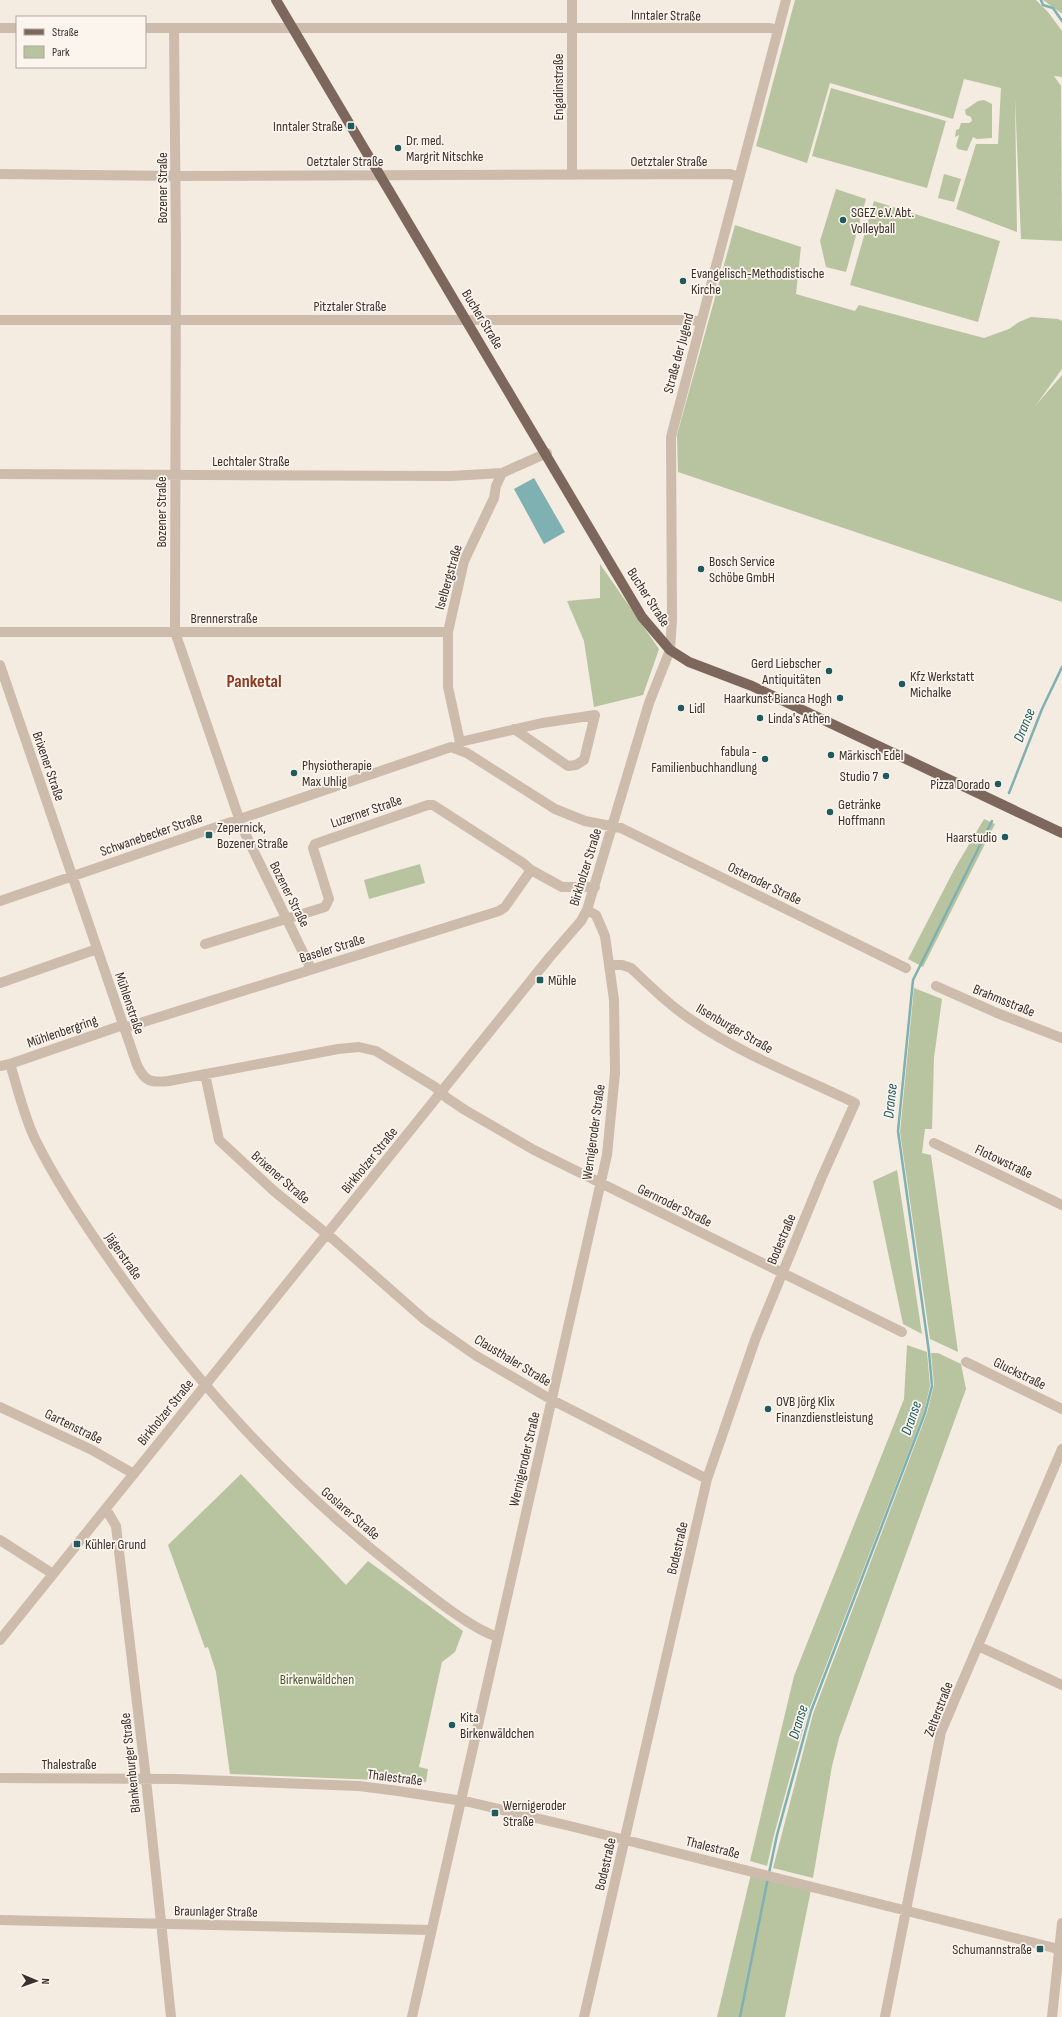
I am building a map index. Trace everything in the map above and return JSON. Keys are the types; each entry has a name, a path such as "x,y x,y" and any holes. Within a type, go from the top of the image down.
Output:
{"main road":[{"name":"Bucher Straße","path":"276,0 547,453 642,617 670,650 689,662 752,686 1062,833"}],"street":[{"name":"Engadinstraße","path":"572,0 572,175"},
{"name":"Straße der Jugend","path":"670,650 672,619 671,437 700,322 786,0"},
{"path":"0,28 16,28"},
{"name":"Inntaler Straße","path":"146,28 770,28 778,30"},
{"name":"Bozener Straße","path":"174,28 176,176 175,632 239,819 311,969"},
{"name":"Oetztaler Straße","path":"0,174 176,176 730,174 739,177"},
{"name":"Pitztaler Straße","path":"0,320 692,320 700,322"},
{"path":"502,473 547,453"},
{"name":"Lechtaler Straße","path":"0,474 451,476 502,473"},
{"name":"Iselbergstraße","path":"459,745 448,687 448,632 464,561 494,498 496,486 502,473"},
{"name":"Brennerstraße","path":"0,632 448,632"},
{"name":"Birkholzer Straße","path":"0,1640 440,1093 581,921 587,910 594,888 649,703 670,650"},
{"name":"Brixener Straße","path":"0,665 71,876"},
{"name":"Schwanebecker Straße","path":"0,901 446,748 459,745 514,730 542,723 595,716 584,760 576,765 568,766 514,730"},
{"name":"Osteroder Straße","path":"459,745 555,808 585,820 612,825 906,968"},
{"name":"Luzerner Straße","path":"205,944 288,920 315,911 328,904 329,899 313,848 315,844 428,805 433,805 523,863 531,870 562,886 594,888"},
{"name":"Baseler Straße","path":"124,1027 498,911 505,907 531,870"},
{"name":"Mühlenstraße","path":"71,876 137,1065 142,1076 149,1081 169,1081 338,1049 358,1047 367,1048 382,1054 435,1087 440,1093"},
{"name":"Wernigeroder Straße","path":"412,2017 601,1184 610,1133 615,1073 616,1023 608,945 601,923 596,915 587,910"},
{"path":"0,983 97,949"},
{"name":"Ilsenburger Straße","path":"610,965 622,965 631,968 688,1017 715,1034 772,1065 855,1103"},
{"name":"Brahmsstraße","path":"936,986 997,1013 1062,1038"},
{"name":"Mühlenbergring","path":"0,1066 124,1027"},
{"name":"Jägerstraße","path":"10,1064 34,1137 93,1236 133,1294 205,1386"},
{"name":"Brixener Straße","path":"205,1074 219,1140 274,1191 327,1234"},
{"name":"Gernroder Straße","path":"440,1093 512,1138 601,1184 902,1332"},
{"name":"Bodestraße","path":"584,2017 707,1478 742,1372 782,1272 855,1103"},
{"name":"Flotowstraße","path":"934,1143 1062,1205"},
{"name":"Clausthaler Straße","path":"327,1234 425,1320 475,1355 552,1400 707,1478"},
{"name":"Gluckstraße","path":"966,1362 1062,1409"},
{"name":"Goslarer Straße","path":"205,1386 298,1484 358,1538 441,1602 468,1621 491,1635 498,1637"},
{"name":"Gartenstraße","path":"0,1407 92,1450 134,1474"},
{"name":"Zelterstraße","path":"885,2017 941,1732 1062,1450"},
{"name":"Blankenburger Straße","path":"106,1509 116,1526 146,1779 160,1924 171,2017"},
{"path":"0,1540 53,1574"},
{"path":"978,1646 1062,1685"},
{"name":"Thalestraße","path":"0,1778 146,1779 359,1786 398,1790 461,1801 777,1877 906,1910"},
{"path":"906,1910 1061,1949"},
{"name":"Braunlager Straße","path":"0,1920 431,1930"},
{"path":"1052,2017 1061,1949 1062,1923"}],"green space":[{"path":"795,0 1036,0 1048,12 1062,31 1062,77 1054,76 1061,86 1062,241 1021,239 1015,98 1017,232 956,209 976,144 998,144 1001,88 964,79 953,119 830,83 807,163 756,146"},
{"path":"1043,0 1062,0 1062,13 1061,13"},
{"path":"831,88 946,121 927,188 812,156"},
{"path":"984,100 992,104 992,138 977,139 973,137 967,151 958,149 956,146 959,135 955,137 956,130 959,129 961,123 969,123 972,121 971,117 966,115 965,110 978,101"},
{"path":"944,174 961,179 954,202 938,198"},
{"name":"SGEZ e.V. Abt. Volleyball","path":"836,189 866,199 846,272 826,267 820,241"},
{"path":"874,201 1000,241 978,322 850,285"},
{"path":"735,225 801,247 796,294 855,311 859,305 984,338 1009,329 1019,322 1031,317 1058,319 1062,321 1062,369 1036,405 1062,375 1062,602 678,472 677,435"},
{"path":"600,564 659,649 643,695 594,707 584,641 567,601 600,598"},
{"path":"984,819 995,824 923,967 908,959 955,868"},
{"path":"420,864 425,883 369,899 364,880"},
{"path":"914,988 942,999 934,1058 932,1129 925,1129 922,1153 931,1155 958,1352 930,1339 900,1132"},
{"path":"897,1170 922,1334 903,1324 873,1181"},
{"path":"907,1345 927,1352 930,1386 924,1412 807,1715 767,1866 750,1861 794,1676 904,1399"},
{"path":"931,1353 938,1353 961,1364 966,1389 839,1738 832,1766 813,1878 773,1868 813,1714 927,1413 934,1385"},
{"name":"Birkenwäldchen","path":"241,1474 346,1585 368,1561 463,1631 455,1652 442,1662 419,1767 428,1769 426,1782 230,1774 216,1672 208,1647 205,1648 168,1545"},
{"path":"751,1874 811,1890 785,2017 717,2017"}],"water":[{"path":"534,478 565,532 544,544 514,489"}],"waterway":[{"name":"Dranse","path":"1041,0 1043,5 1053,8 1062,21"},
{"name":"Dranse","path":"1009,793 1042,709 1062,667"},
{"name":"Dranse","path":"769,1873 777,1835 811,1711 925,1413 932,1386 929,1352 898,1131 913,980 992,821"},
{"name":"Dranse","path":"740,2017 768,1878"}],"place":[{"name":"Inntaler Straße","path":"351,126"},
{"name":"Dr. med. Margrit Nitschke","path":"398,148"},
{"name":"SGEZ e.V. Abt. Volleyball","path":"843,220"},
{"name":"Evangelisch-Methodistische Kirche","path":"683,281"},
{"name":"Bosch Service Schöbe GmbH","path":"701,569"},
{"name":"Gerd Liebscher Antiquitäten","path":"829,671"},
{"name":"Kfz Werkstatt Michalke","path":"902,684"},
{"name":"Haarkunst Bianca Hogh","path":"840,698"},
{"name":"Lidl","path":"681,708"},
{"name":"Linda's Athen","path":"760,718"},
{"name":"Märkisch Edel","path":"831,755"},
{"name":"fabula - Familienbuchhandlung","path":"765,759"},
{"name":"Physiotherapie Max Uhlig","path":"294,773"},
{"name":"Studio 7","path":"886,776"},
{"name":"Pizza Dorado","path":"998,784"},
{"name":"Getränke Hoffmann","path":"830,812"},
{"name":"Zepernick, Bozener Straße","path":"209,835"},
{"name":"Haarstudio","path":"1005,837"},
{"name":"Mühle","path":"540,980"},
{"name":"OVB Jörg Klix Finanzdienstleistung","path":"768,1409"},
{"name":"Kühler Grund","path":"77,1544"},
{"name":"Kita Birkenwäldchen","path":"452,1725"},
{"name":"Wernigeroder Straße","path":"495,1813"},
{"name":"Schumannstraße","path":"1040,1949"}],"district":[{"name":"Panketal","path":"254,681"}]}
